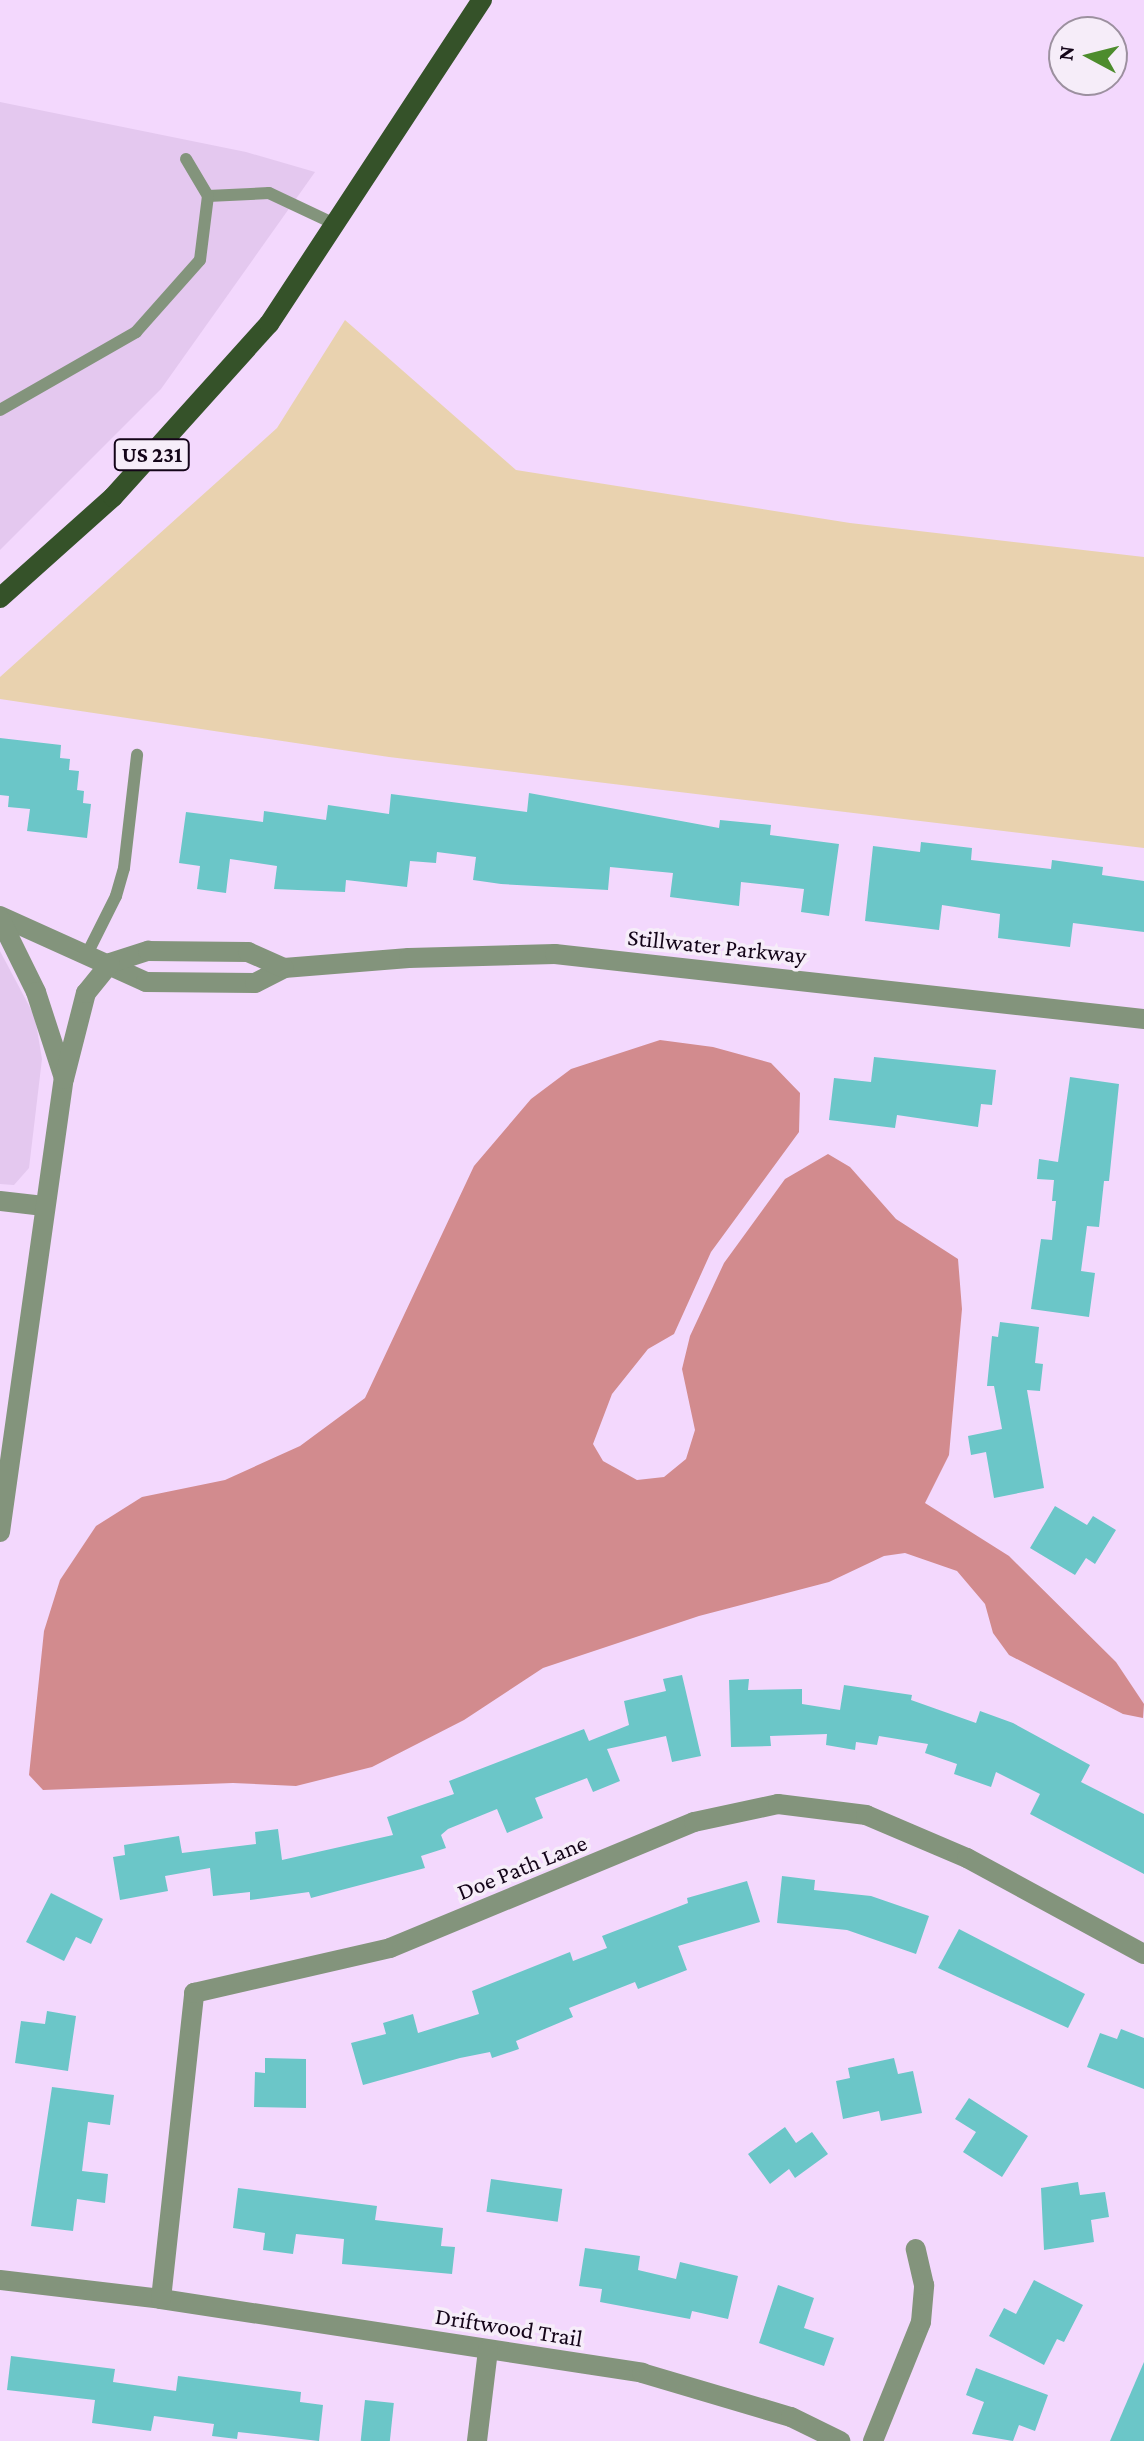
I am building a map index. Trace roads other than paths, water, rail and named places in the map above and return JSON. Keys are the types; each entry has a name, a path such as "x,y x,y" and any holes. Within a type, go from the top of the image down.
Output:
{"main road":[{"name":"US 231","path":"0,598 113,497 269,324 482,0"}],"street":[{"name":"Stillwater Parkway","path":"0,918 110,963 146,982 255,983 284,968 409,958 555,954 1144,1019"},
{"path":"0,918 36,992 64,1079"},
{"name":"Stillwater Parkway","path":"110,963 148,951 248,952 284,968"},
{"path":"0,1532 64,1079 86,993 110,963"},
{"path":"0,1201 44,1206"},
{"name":"Doe Path Lane","path":"161,2299 194,1993 390,1948 694,1822 778,1804 866,1815 967,1858 1144,1954"},
{"path":"873,2441 921,2322 924,2285 916,2249"},
{"name":"Driftwood Trail","path":"0,2280 161,2299 642,2373 791,2417 840,2441"},
{"path":"477,2441 488,2350"}],"lane":[{"path":"0,410 136,332 200,260 208,196 186,159"},
{"path":"208,196 269,193 335,224"},
{"path":"87,954 116,896 124,868 137,755"}]}
